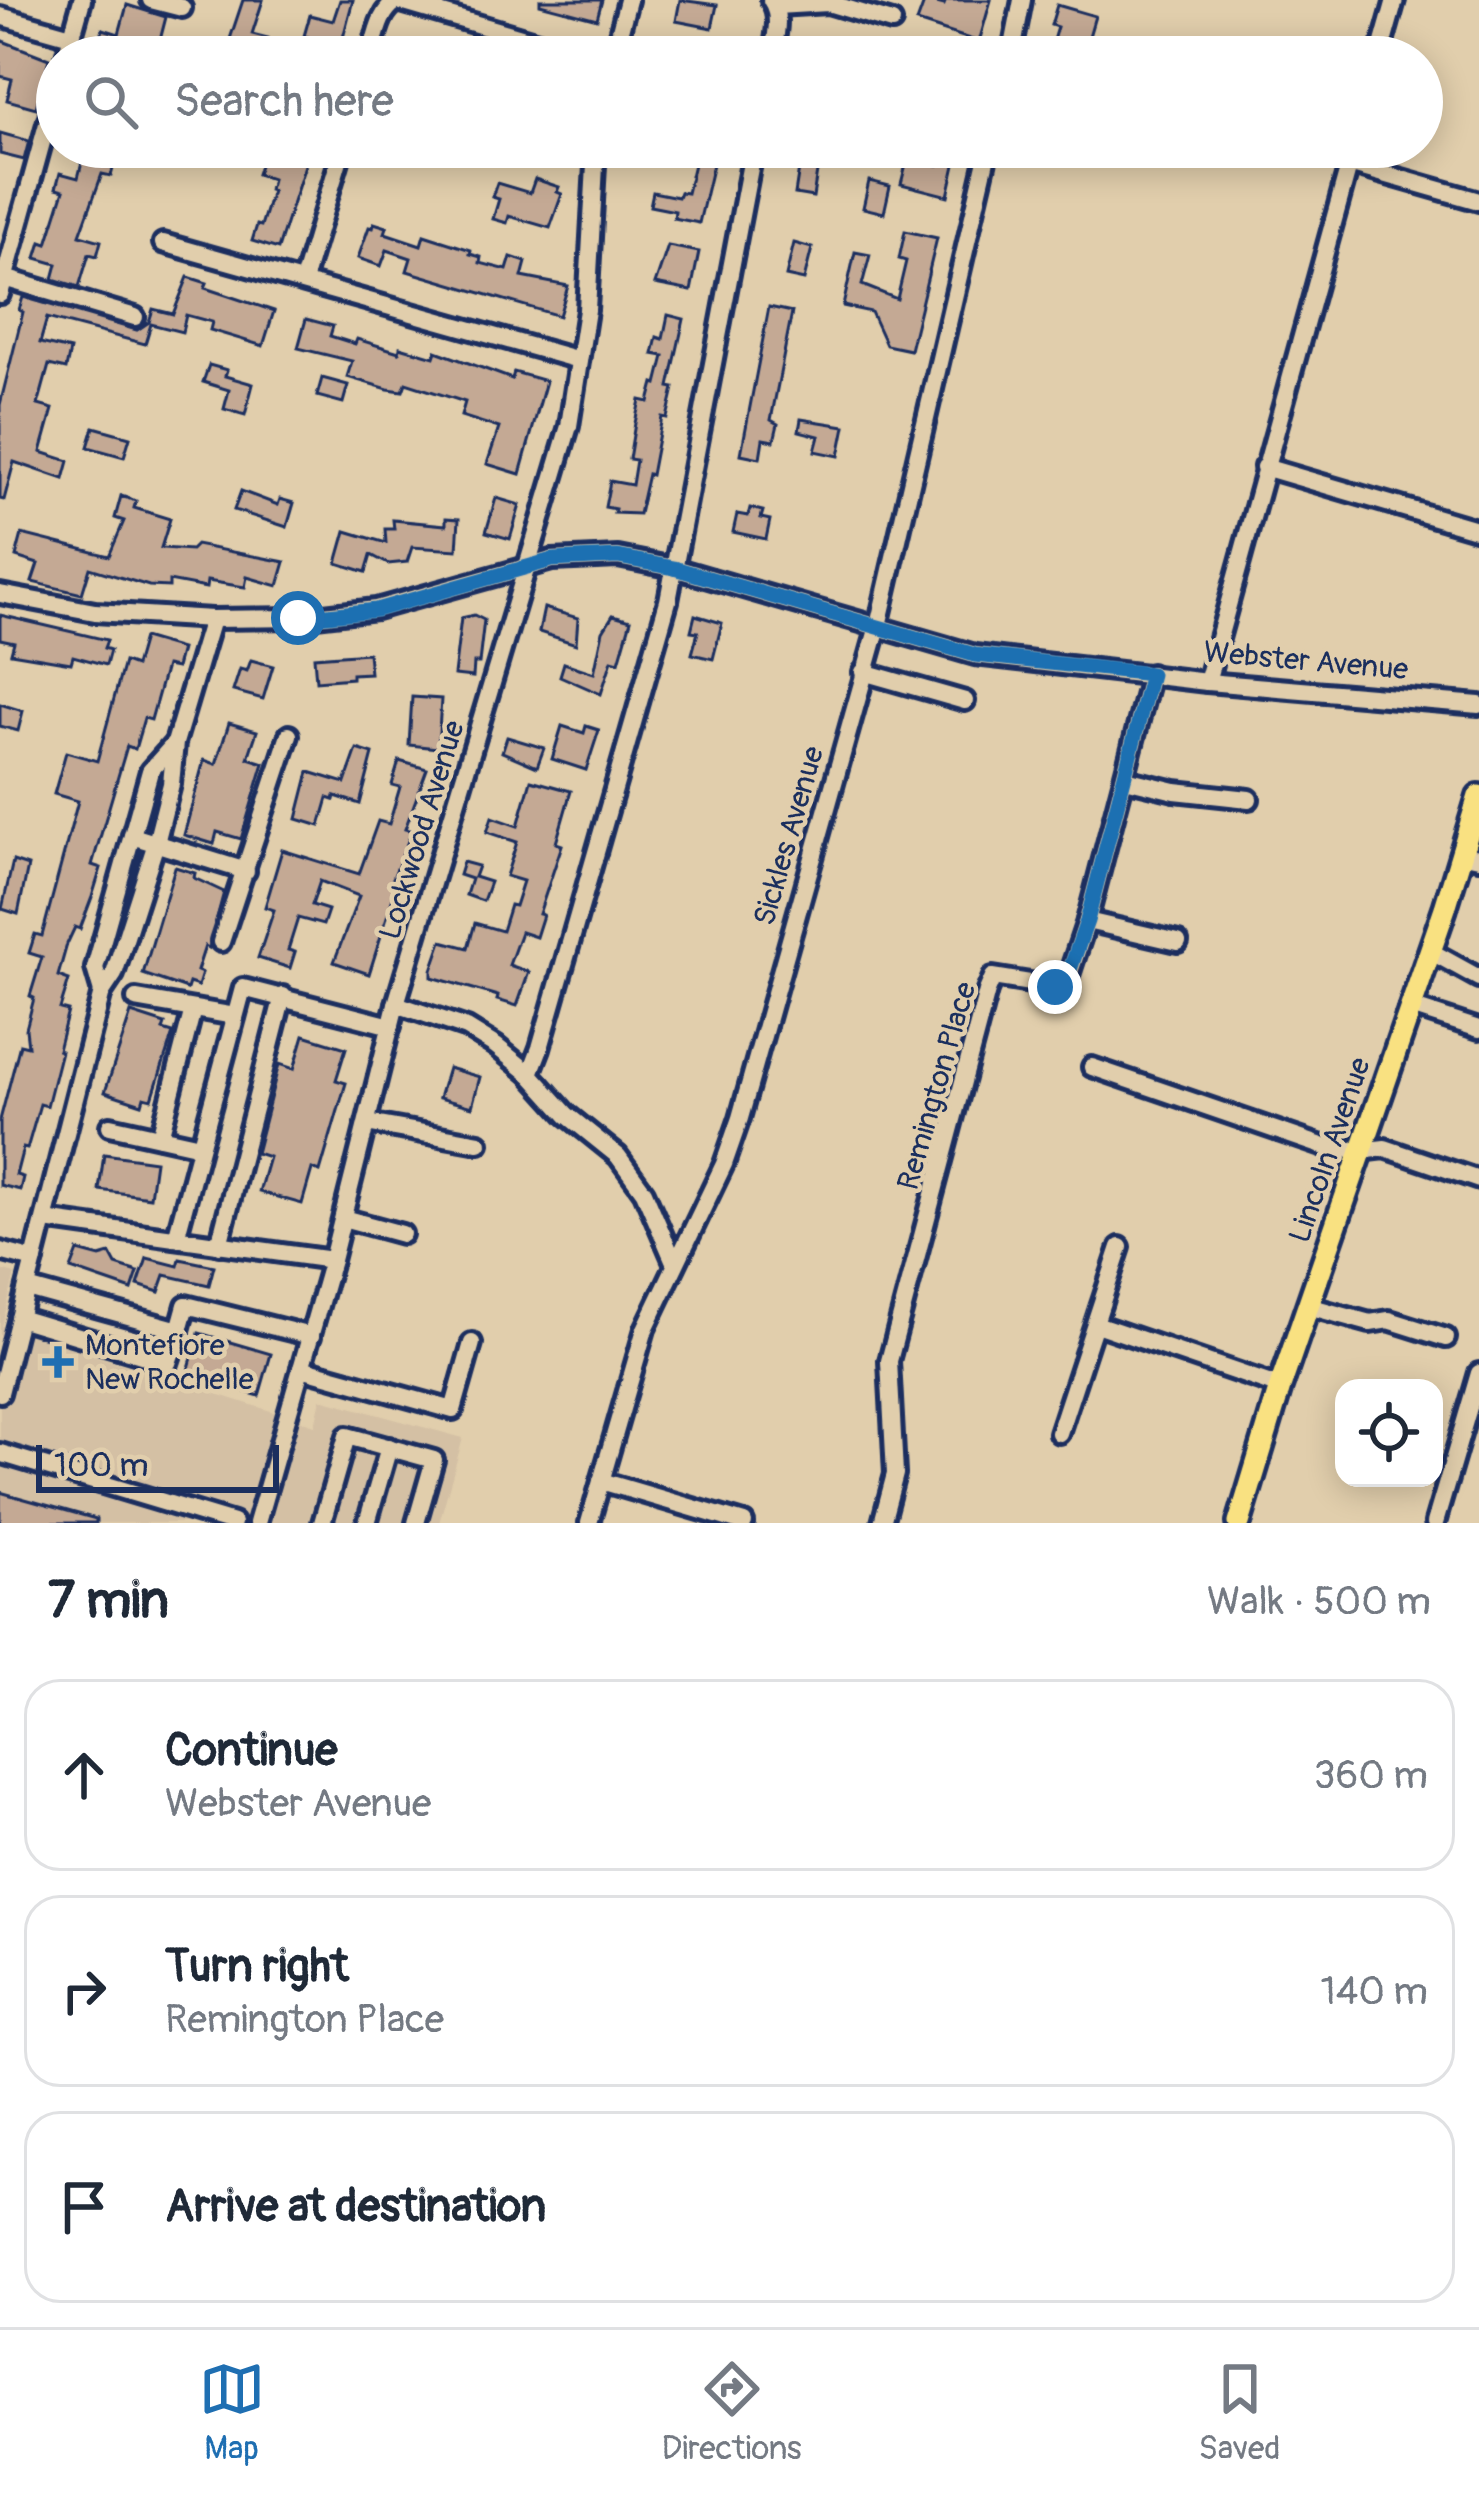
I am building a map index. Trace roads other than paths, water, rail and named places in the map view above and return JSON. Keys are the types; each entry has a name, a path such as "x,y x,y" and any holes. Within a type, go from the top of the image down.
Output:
{"main road":[{"name":"Lincoln Avenue","path":"1244,1522 1280,1387 1360,1151 1430,951 1470,856 1479,796"}],"street":[{"path":"0,16 71,36 82,0"},
{"path":"152,0 182,8"},
{"path":"376,36 382,18 398,0 497,36"},
{"path":"619,36 628,0"},
{"path":"1015,36 1022,0"},
{"path":"1385,36 1395,0"},
{"path":"773,36 774,3 828,3 892,22"},
{"path":"36,164 2,286 135,317"},
{"path":"303,280 337,168"},
{"name":"Lockwood Avenue","path":"257,1523 332,1260 397,1004 569,426 587,310 595,168"},
{"path":"530,1073 674,568 750,168"},
{"name":"Sickles Avenue","path":"590,1523 645,1329 724,1164 740,1118 878,626 984,168"},
{"path":"1207,682 1349,168"},
{"path":"1387,168 1479,200"},
{"path":"164,243 579,360"},
{"path":"1264,467 1479,530"},
{"name":"Webster Avenue","path":"0,594 94,612 298,618 376,610 528,565 600,556 674,568 975,655 1207,682 1479,705"},
{"path":"0,1393 102,992 114,974 156,843 172,784 175,743 212,619"},
{"path":"863,672 965,701"},
{"name":"Remington Place","path":"882,1523 895,1474 889,1361 987,991 993,977 1055,987 1066,981 1087,921 1151,674"},
{"path":"221,942 290,735"},
{"path":"102,992 95,968 150,771 175,743"},
{"path":"1125,778 1174,791 1249,799"},
{"path":"132,836 246,871"},
{"path":"1087,921 1178,942"},
{"path":"1430,951 1479,978"},
{"path":"176,1238 243,988 391,1026"},
{"path":"219,1245 283,996"},
{"path":"136,999 235,1016"},
{"path":"397,1004 467,1028 530,1073 567,1114 633,1172 674,1264"},
{"path":"1411,1007 1479,1029"},
{"path":"160,1137 193,1009"},
{"path":"1092,1067 1325,1147 1385,1148 1479,1180"},
{"path":"367,1123 479,1143"},
{"path":"110,1126 200,1146"},
{"path":"343,1218 402,1234"},
{"path":"44,1220 332,1260"},
{"path":"1059,1433 1120,1247"},
{"path":"0,1252 34,1260"},
{"path":"27,1288 179,1330"},
{"path":"58,1330 66,1299"},
{"path":"19,1318 168,1363 187,1305 310,1336"},
{"path":"1308,1306 1370,1323 1389,1320 1446,1338"},
{"path":"1096,1324 1280,1387"},
{"path":"301,1368 453,1410 472,1343"},
{"path":"1436,1523 1479,1373"},
{"path":"322,1523 347,1436 434,1460 416,1523"},
{"path":"367,1523 389,1448"},
{"path":"0,1453 233,1523"},
{"path":"601,1481 740,1522"}],"place":[{"name":"Montefiore New Rochelle","path":"58,1362"}]}
